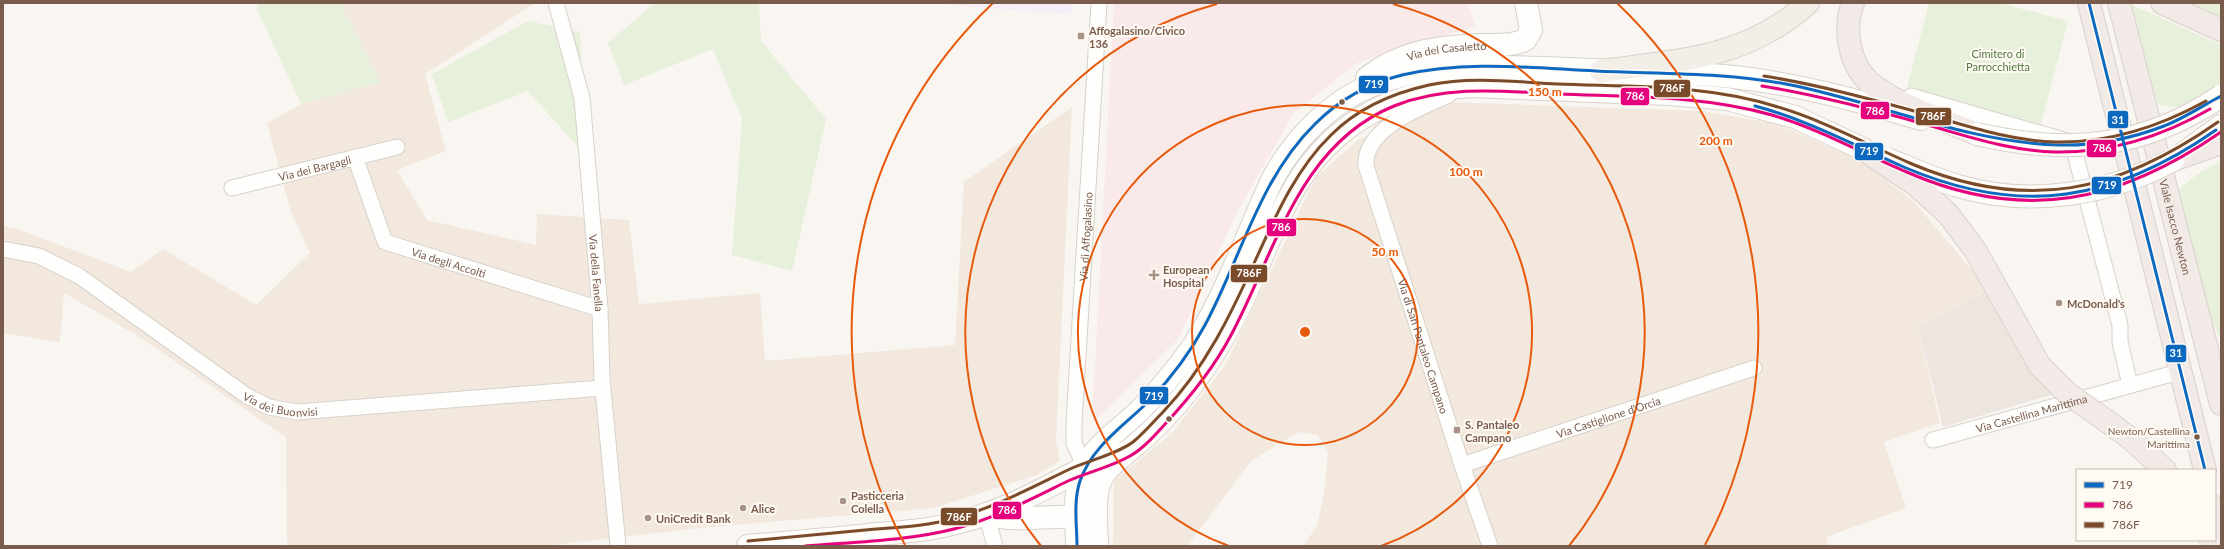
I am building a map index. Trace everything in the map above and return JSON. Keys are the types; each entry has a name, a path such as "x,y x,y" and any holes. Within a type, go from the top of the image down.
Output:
{"highway":[{"path":"1853,3 1849,19 1848,37 1857,65 1862,74 1874,86 1903,102 1977,134"},
{"path":"2073,3 2104,62"},
{"path":"2089,3 2182,371 2205,469"},
{"name":"Viale Isacco Newton","path":"2119,3 2221,404"},
{"path":"2162,3 2221,30"},
{"path":"2173,160 2221,143"},
{"path":"1863,149 1916,185 1948,214 1979,255 2040,366 2068,393 2132,439 2164,469"},
{"path":"2202,333 2221,358"},
{"path":"2216,511 2221,529"}],"main road":[{"name":"Via del Casaletto","path":"1344,100 1382,67 1416,52 1450,46 1510,44 1525,40 1531,30 1526,3"},
{"path":"1601,71 1687,59 1726,51 1772,31 1808,3"},
{"path":"1077,546 1077,492 1085,468 1098,446 1139,411 1181,363 1203,329 1219,298 1278,169 1306,133 1344,100 1382,81 1405,74 1439,69 1495,67 1734,77 1788,85 1860,101 1977,134 2021,144 2055,147 2118,141 2143,135 2173,124 2221,96"},
{"path":"1097,546 1097,502 1099,484 1103,474 1178,406 1205,369 1238,311 1288,198 1305,170 1320,152 1352,123 1376,108 1416,94 1444,88 1471,86 1692,95 1739,102 1795,117 1863,149 1933,178 1958,186 2001,195 2021,197 2060,195 2092,190 2129,179 2173,160 2221,126"},
{"path":"748,546 928,529 986,514 1027,497 1085,468 1128,451"},
{"path":"1085,468 1097,502"},
{"path":"986,514 1012,520 1050,516 1077,517"}],"street":[{"name":"Via della Fanella","path":"556,3 582,98 600,308 602,388 618,546"},
{"name":"Via di Affogalasino","path":"1085,468 1074,443 1074,423 1099,3"},
{"name":"Via di San Pantaleo Campano","path":"1471,86 1419,108 1388,128 1372,141 1368,148 1365,160 1379,211 1490,546"},
{"path":"1910,96 2067,141 2073,146 2120,325 2120,342 2130,385"},
{"name":"Via dei Bargagli","path":"232,188 397,147"},
{"name":"Via degli Accolti","path":"355,158 385,242 600,308"},
{"name":"Via dei Buonvisi","path":"3,249 39,256 59,264 79,276 247,396 275,409 297,412 602,388"},
{"name":"Via Castiglione d'Orcia","path":"1462,465 1754,368"},
{"name":"Via Castellina Marittima","path":"1932,440 2182,371"},
{"path":"986,514 995,546"}],"shaded area":[{"path":"342,3 535,3 425,74 446,151 397,170 427,220 536,245 537,214 629,220 639,304 760,293 765,361 955,345 964,182 1072,107 1056,441 1060,461 1037,475 934,508 710,527 543,546 287,546 286,437 135,334 64,293 60,342 3,333 3,226 15,228 131,272 163,249 256,305 310,253 291,212 267,123 301,104 380,82 344,11"},
{"path":"928,3 1072,3 1071,15"},
{"name":"European Hospital","path":"1114,3 1468,3 1475,26 1357,63 1294,113 1238,210 1178,339 1092,424"},
{"path":"1444,102 1703,111 1778,124 1863,162 1913,201 1989,290 1918,327 1940,423 1884,442 1906,508 1826,537 1829,546 1303,546 1317,526 1324,494 1328,453 1318,435 1298,432 1250,462 1187,546 1113,546 1114,481 1172,433 1225,366 1316,177 1359,139"},
{"path":"1989,290 2054,394 1943,427 1918,327"}],"green space":[{"path":"257,3 342,3 344,11 380,82 301,104 257,9"},
{"path":"655,3 759,3 761,41 826,119 792,271 732,255 742,119 713,49 624,85 608,43"},
{"name":"Cimitero di Parrocchietta","path":"1929,3 1999,3 2068,21 2040,128 1906,92"},
{"path":"2128,3 2221,45 2221,111 2158,105"},
{"path":"2189,3 2221,3 2221,19"},
{"path":"528,21 580,32 585,155 528,91 448,122 432,74"},
{"path":"2221,161 2221,339 2205,309 2179,189 2198,174"}],"transit line":[{"name":"31","path":"2089,3 2205,469"},
{"name":"719","path":"1077,546 1077,497 1080,481 1085,469 1092,457 1110,437 1158,392 1180,365 1193,345 1218,299 1252,220 1279,169 1296,146 1324,115 1345,100 1390,78 1426,70 1475,66 1694,74 1743,78 1791,85 1923,121 1990,137 2058,145 2098,143 2138,135 2171,123 2221,96"},
{"name":"786F","path":"1764,76 1847,93 1991,133 2023,139 2056,142 2095,140 2133,132 2170,119 2206,101"},
{"name":"786F","path":"748,541 914,526 952,519 998,503 1070,469 1126,447 1141,435 1163,412 1178,395 1205,358 1237,300 1279,209 1297,178 1319,148 1331,135 1352,117 1389,97 1416,88 1445,82 1493,80 1669,88 1724,94 1778,107 1813,119 1912,164 1954,179 1995,188 2033,191 2071,188 2108,179 2144,165 2181,146 2218,122"},
{"name":"786","path":"1762,86 1844,103 2005,146 2055,152 2096,150 2136,141 2174,127 2210,109"},
{"name":"786","path":"805,546 899,539 936,533 969,525 1012,508 1068,481 1123,460 1135,453 1149,441 1175,413 1201,382 1216,360 1230,337 1246,305 1276,238 1293,205 1312,174 1334,147 1361,124 1394,106 1414,99 1454,92 1495,91 1665,98 1692,100 1746,108 1807,127 1892,166 1952,188 1992,198 2032,200 2071,198 2108,189 2146,175 2183,156 2221,132"},
{"name":"719","path":"1755,106 1794,118 1906,168 1948,183 1989,193 2028,196 2066,194 2104,186 2141,173 2178,154 2216,130"}],"place":[{"name":"Affogalasino/Civico 136","path":"1081,36"},
{"name":"European Hospital","path":"1154,275"},
{"name":"McDonald's","path":"2059,303"},
{"name":"S. Pantaleo Campano","path":"1457,430"},
{"name":"Newton/Castellina Marittima","path":"2197,437"},
{"name":"Pasticceria Colella","path":"843,501"},
{"name":"Alice","path":"743,508"},
{"name":"UniCredit Bank","path":"648,518"}]}
